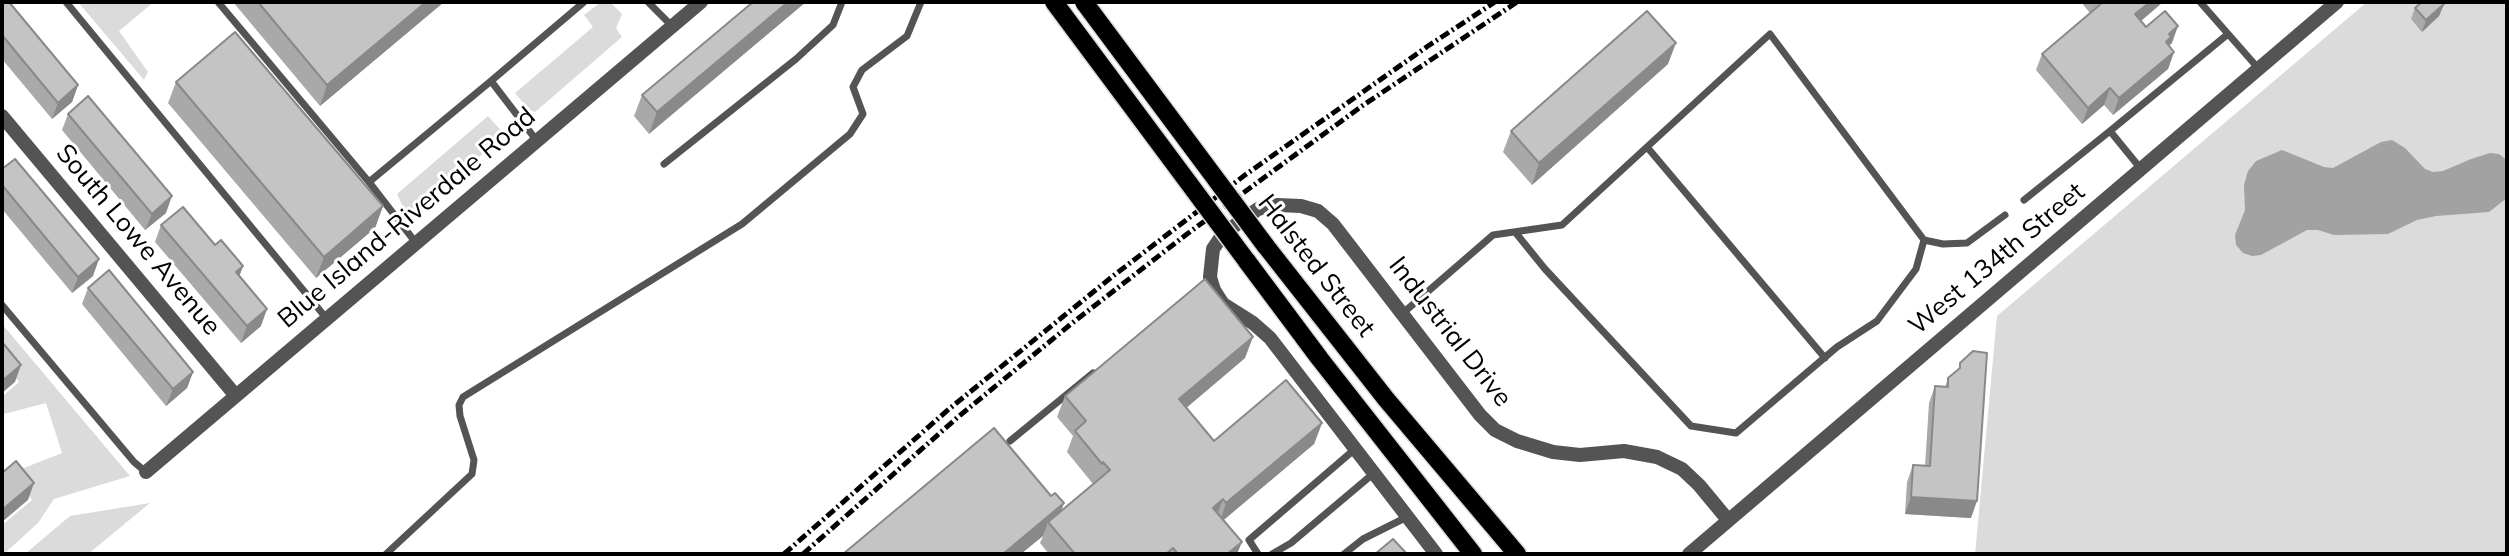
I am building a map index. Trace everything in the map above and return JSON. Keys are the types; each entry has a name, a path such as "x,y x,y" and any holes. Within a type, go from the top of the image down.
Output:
{"main road":[{"name":"Halsted Street","path":"1054,2 1246,260 1473,554"},
{"name":"Halsted Street","path":"1084,2 1265,245 1386,398 1517,554"}],"street":[{"name":"Blue Island-Riverdale Road","path":"146,472 701,2"},
{"name":"West 134th Street","path":"1689,554 2337,2"},
{"name":"South Lowe Avenue","path":"2,116 236,396"},
{"name":"Industrial Drive","path":"1355,448 1270,338 1253,323 1223,304 1204,281 1213,249 1223,234 1258,209 1277,205 1301,206 1318,211 1334,224 1480,415 1495,430 1517,441 1553,452 1580,455 1624,452 1657,457 1682,469 1728,520"},
{"path":"1355,448 1436,554"}],"lane":[{"path":"66,2 327,318"},
{"path":"218,2 369,182 416,243"},
{"path":"369,182 584,2"},
{"path":"648,2 672,26"},
{"path":"664,164 796,59 833,25 842,2"},
{"path":"386,554 472,474 474,460 460,416 459,405 463,397 742,224 850,134 863,114 853,87 862,70 906,36 921,2"},
{"path":"2200,2 2258,69"},
{"path":"1403,313 1493,235 1562,225 1770,34 1924,240 1943,244 1967,243 2005,215"},
{"path":"2024,200 2228,34"},
{"path":"491,80 537,141"},
{"path":"2109,131 2141,169"},
{"path":"1647,147 1825,358"},
{"path":"1515,232 1545,270 1691,426 1736,433 1825,358 1877,321 1916,269 1924,240"},
{"path":"2,305 134,462 146,472"},
{"path":"1010,442 1104,363"},
{"path":"1258,554 1249,540 1355,448"},
{"path":"1272,554 1291,543 1374,473"},
{"path":"1344,554 1363,540 1407,517"}],"shaded area":[{"path":"78,2 154,2 119,31 148,72 144,80"},
{"path":"601,2 610,2 622,14 616,28 622,37 535,112 529,110 515,93 593,27 584,15"},
{"path":"2367,2 2507,2 2507,554 1975,554 1997,316"},
{"path":"488,116 505,135 408,217 397,194"},
{"path":"2392,140 2405,148 2425,169 2433,172 2443,171 2490,153 2499,154 2507,160 2507,198 2489,212 2417,220 2388,234 2334,235 2307,230 2261,255 2252,256 2243,253 2236,245 2235,235 2245,210 2244,185 2248,171 2256,161 2282,150 2333,168 2381,142"},
{"path":"2,324 130,476 54,499 38,523 4,554 2,525 32,500 11,473 62,453 46,403 4,414 2,411 2,397 19,382 2,361"},
{"path":"150,503 88,554 25,554 70,516"}],"building":[{"path":"2,2 9,2 78,85 58,103 2,35"},
{"path":"258,2 426,2 327,85"},
{"path":"753,2 788,2 657,112 642,95"},
{"path":"2101,2 2150,2 2135,14 2146,27 2165,11 2178,26 2169,34 2171,37 2166,42 2174,52 2119,98 2110,88 2088,108 2042,54"},
{"path":"2422,2 2444,4 2426,20 2415,8"},
{"path":"1647,11 1676,43 1539,163 1511,131"},
{"path":"235,32 383,206 324,257 176,82"},
{"path":"88,96 172,196 152,214 68,114"},
{"path":"15,159 99,259 78,277 2,185 2,169"},
{"path":"183,207 215,245 221,240 243,266 236,272 267,309 247,326 161,225"},
{"path":"109,270 193,372 173,389 88,288"},
{"path":"1205,279 1253,337 1179,399 1214,441 1286,380 1322,423 1226,503 1223,499 1213,508 1242,542 1227,554 1178,554 1173,548 1166,554 1075,554 1048,522 1110,470 1075,431 1086,421 1065,396"},
{"path":"2,342 21,365 2,381"},
{"path":"1973,351 1987,353 1977,501 1911,497 1913,465 1930,466 1935,386 1948,387 1948,378"},
{"path":"994,428 1051,496 1055,493 1064,503 1003,554 843,554"},
{"path":"16,461 34,483 2,510 2,473"},
{"path":"1393,539 1407,554 1375,554"}],"railway":[{"path":"784,554 949,409 1113,276 1245,175 1495,2"},
{"path":"803,554 958,417 1071,324 1187,234 1362,106 1517,2"}]}
